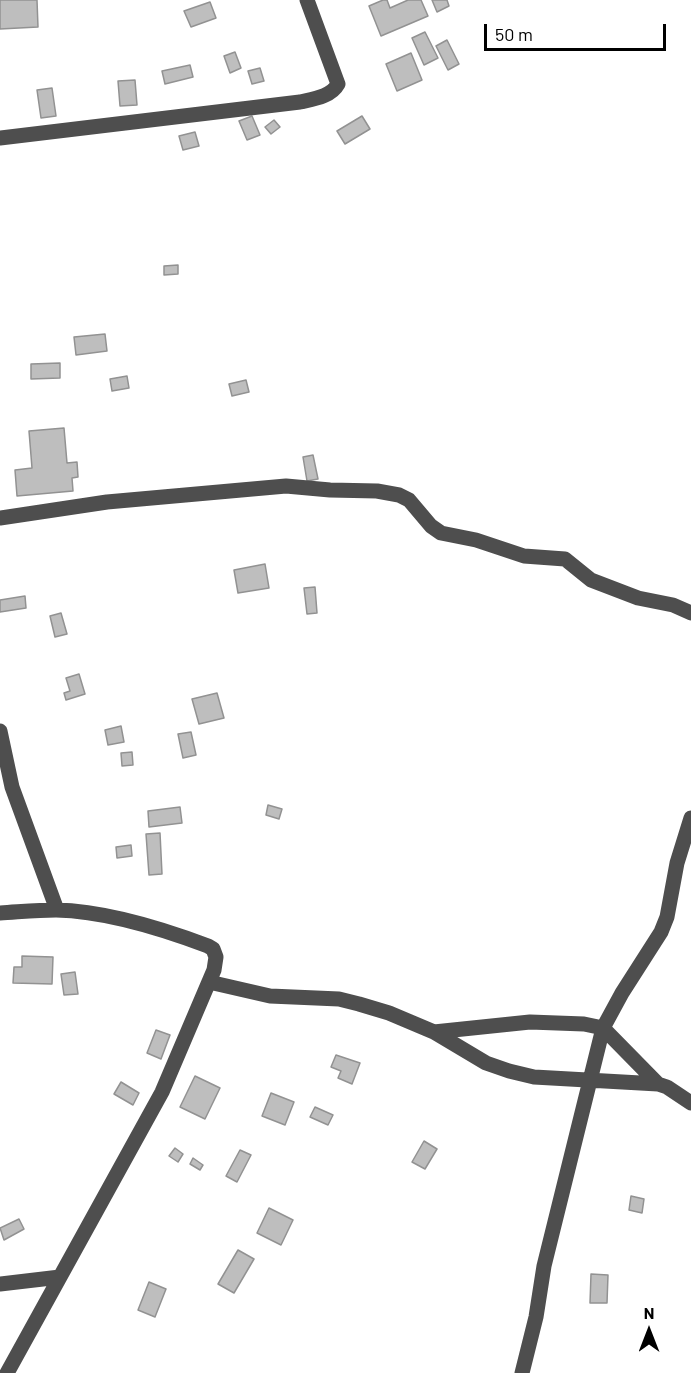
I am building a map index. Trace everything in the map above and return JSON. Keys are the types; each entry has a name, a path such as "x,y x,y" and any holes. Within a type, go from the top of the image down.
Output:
{"street":[{"path":"0,138 300,102 325,95 338,84 307,0"},
{"path":"0,518 107,502 286,486 377,491 399,495 409,500 431,526 441,533 476,540 524,556 565,559 591,580 638,598 673,605 691,613"},
{"path":"0,731 12,787 57,910"},
{"path":"522,1373 536,1317 544,1266 603,1028 622,993 661,932 667,917 677,863 691,818"},
{"path":"0,913 57,910 145,925 208,946 213,949 216,957 209,982 162,1092 7,1373"},
{"path":"209,982 270,996 339,999 390,1014 434,1032 486,1064 509,1071 534,1077 658,1084 667,1087 691,1103"},
{"path":"434,1032 530,1022 584,1024 603,1028 658,1084"},
{"path":"0,1284 60,1277"}],"building":[{"path":"0,0 37,0 38,27 0,29"},
{"path":"387,0 390,8 408,0 421,0 428,16 381,36 369,6"},
{"path":"432,0 447,0 449,6 437,12"},
{"path":"210,2 216,18 191,27 184,11"},
{"path":"425,32 438,58 424,65 412,38"},
{"path":"447,40 459,64 448,70 436,46"},
{"path":"235,52 241,68 230,73 224,56"},
{"path":"411,53 422,80 397,91 386,64"},
{"path":"190,65 193,77 165,84 162,71"},
{"path":"260,68 264,81 252,84 248,71"},
{"path":"135,80 137,105 120,106 118,81"},
{"path":"52,88 56,116 41,118 37,90"},
{"path":"252,116 260,135 247,140 239,121"},
{"path":"362,116 370,129 345,144 337,131"},
{"path":"274,120 280,127 271,134 265,127"},
{"path":"195,132 199,146 183,150 179,136"},
{"path":"178,265 178,274 164,275 164,266"},
{"path":"105,334 107,351 76,355 74,337"},
{"path":"60,363 60,378 31,379 31,364"},
{"path":"127,376 129,388 112,391 110,379"},
{"path":"246,380 249,392 232,396 229,384"},
{"path":"64,428 67,463 77,462 78,477 72,478 73,491 17,496 15,470 32,468 29,431"},
{"path":"313,455 318,479 307,481 303,457"},
{"path":"265,564 269,588 238,593 234,570"},
{"path":"315,587 317,613 307,614 304,588"},
{"path":"25,596 26,608 0,612 0,600"},
{"path":"61,613 67,634 55,637 50,616"},
{"path":"79,674 85,694 66,700 64,693 70,691 66,678"},
{"path":"217,693 224,718 199,724 192,699"},
{"path":"121,726 124,742 108,745 105,730"},
{"path":"191,732 196,755 183,758 178,734"},
{"path":"132,752 133,765 122,766 121,753"},
{"path":"268,805 282,809 279,819 266,815"},
{"path":"180,807 182,823 149,827 148,811"},
{"path":"160,833 162,874 149,875 146,834"},
{"path":"131,845 132,856 117,858 116,847"},
{"path":"22,956 53,957 52,984 13,983 14,967 22,967"},
{"path":"75,972 78,994 64,995 61,974"},
{"path":"156,1030 170,1035 161,1059 147,1053"},
{"path":"336,1055 360,1063 352,1084 338,1078 341,1071 331,1067"},
{"path":"195,1076 220,1088 205,1119 180,1107"},
{"path":"121,1082 139,1093 133,1105 114,1094"},
{"path":"271,1093 294,1102 285,1125 262,1116"},
{"path":"315,1107 333,1115 328,1125 310,1117"},
{"path":"424,1141 437,1149 425,1169 412,1162"},
{"path":"175,1148 183,1154 178,1162 169,1156"},
{"path":"240,1150 251,1155 237,1182 226,1176"},
{"path":"193,1158 203,1165 200,1170 190,1164"},
{"path":"631,1196 644,1199 642,1213 629,1210"},
{"path":"269,1208 293,1220 281,1245 257,1233"},
{"path":"19,1219 24,1229 4,1240 0,1228"},
{"path":"238,1250 254,1259 234,1293 218,1284"},
{"path":"591,1274 608,1275 607,1303 590,1303"},
{"path":"149,1282 166,1289 155,1317 138,1310"}]}
